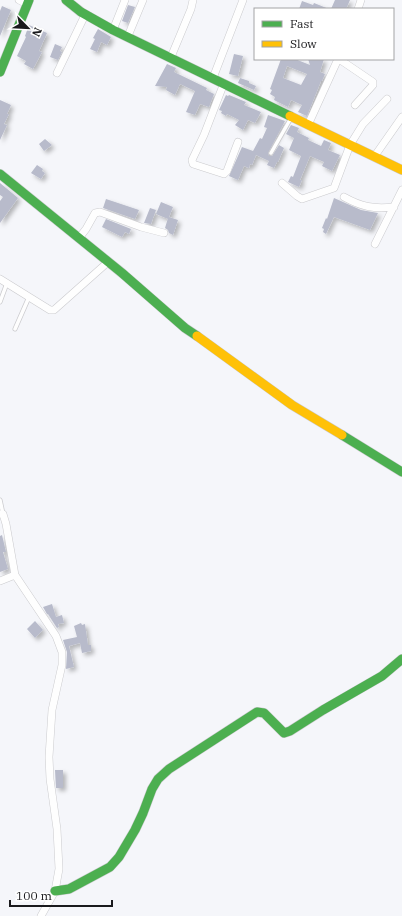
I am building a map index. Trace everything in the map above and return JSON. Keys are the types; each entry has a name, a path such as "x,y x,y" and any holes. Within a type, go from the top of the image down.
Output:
{"street":[{"path":"66,0 85,15 113,30 402,170"},
{"path":"113,30 124,0"},
{"path":"128,36 143,0"},
{"path":"171,57 190,14 193,0"},
{"path":"213,78 243,0"},
{"path":"0,72 2,60 25,1"},
{"path":"57,73 85,15"},
{"path":"308,125 338,60"},
{"path":"340,60 373,82 373,85 355,105"},
{"path":"224,83 204,135 192,160 193,164 224,174 238,142"},
{"path":"282,183 296,196 302,198 331,190 336,185 350,145 363,124 387,99"},
{"path":"374,157 402,117"},
{"path":"0,174 191,332 292,405 402,472"},
{"path":"375,244 402,190"},
{"path":"344,197 364,206 379,208 394,207"},
{"path":"79,238 95,213 100,212 141,227 164,233"},
{"path":"0,279 50,310 55,310 108,262"},
{"path":"2,514 6,524 15,575 56,636 62,652 62,665 52,710 49,757 50,779 57,829 59,869 55,891 41,916"},
{"path":"0,581 15,575"},
{"path":"55,891 69,889 78,885 110,867 120,857 143,814 146,800 152,786 158,777 169,769 257,712 264,713 281,731 287,733 374,682 392,669 402,659"}],"lane":[{"path":"271,153 291,116"},
{"path":"0,302 7,283"},
{"path":"15,329 29,296"},
{"path":"0,500 2,514"}],"building":[{"path":"335,0 350,0 346,8 331,8"},
{"path":"302,1 313,5 314,3 326,8 299,8"},
{"path":"128,5 135,7 128,23 122,21"},
{"path":"2,6 11,10 0,36 0,11"},
{"path":"29,25 47,33 39,51 42,52 33,69 24,64 26,61 17,56 26,37 25,36"},
{"path":"98,29 111,37 107,45 101,42 97,52 90,49 95,39 93,38"},
{"path":"55,44 62,47 60,51 62,52 58,60 50,57"},
{"path":"234,54 243,56 238,76 229,74"},
{"path":"281,60 298,60 310,65 308,60 324,60 320,72 325,74 307,116 298,112 302,105 291,100 288,107 274,100 275,97 270,94 272,90 270,89","holes":["287,66 307,74 301,85 283,78"]},
{"path":"167,64 176,68 174,72 207,88 206,90 214,94 209,107 200,104 195,115 186,112 195,91 180,84 175,95 166,90 167,87 155,86"},
{"path":"240,78 249,81 249,83 256,86 254,90 238,83"},
{"path":"226,95 246,102 244,105 261,112 255,123 248,120 243,130 235,125 239,120 227,114 226,116 221,113 222,111 219,110"},
{"path":"0,100 11,105 7,114 9,114 4,124 7,125 0,140"},
{"path":"268,115 285,121 268,153 269,156 272,156 279,145 284,148 278,162 274,168 267,165 269,161 256,155 252,165 250,164 249,168 244,166 238,180 229,176 242,147 253,151 260,138 262,139 267,128 264,127"},
{"path":"291,125 299,128 297,132 309,138 308,140 321,146 324,140 331,143 328,150 340,155 332,171 322,166 324,162 310,156 300,180 302,180 299,187 288,182 291,176 293,177 301,156 289,150 294,138 286,134"},
{"path":"45,139 52,145 44,151 39,144"},
{"path":"37,165 43,169 42,171 45,173 41,179 31,173"},
{"path":"0,183 18,198 0,223 0,201 3,197 0,195"},
{"path":"334,198 361,210 378,213 370,230 334,217 326,234 323,232 324,229 322,228 326,218 327,219"},
{"path":"106,199 139,210 135,219 103,208"},
{"path":"161,202 173,207 169,217 178,220 173,235 165,228 168,219 156,214"},
{"path":"150,208 156,210 151,224 144,223"},
{"path":"106,219 131,229 129,234 125,232 122,237 102,227"},
{"path":"2,535 6,552 3,552 8,569 0,572 0,536"},
{"path":"52,604 56,617 62,615 64,623 58,624 59,627 57,628 43,607"},
{"path":"35,621 43,630 35,638 27,629"},
{"path":"81,623 82,625 85,624 88,645 91,645 91,651 82,653 80,643 69,646 74,667 66,669 67,652 63,640 77,637 74,626"},
{"path":"55,770 63,770 63,788 56,788"}],"traffic: fast":[{"path":"0,72 29,0"},
{"path":"66,0 81,12 113,30 290,116"},
{"path":"0,174 122,273 185,328 197,336"},
{"path":"342,435 402,472"},
{"path":"55,891 69,889 110,867 119,857 135,830 152,789 158,779 169,769 257,712 264,713 284,733 290,731 382,676 402,659"}],"traffic: slow":[{"path":"290,116 402,170"},
{"path":"197,336 292,405 342,435"}]}
